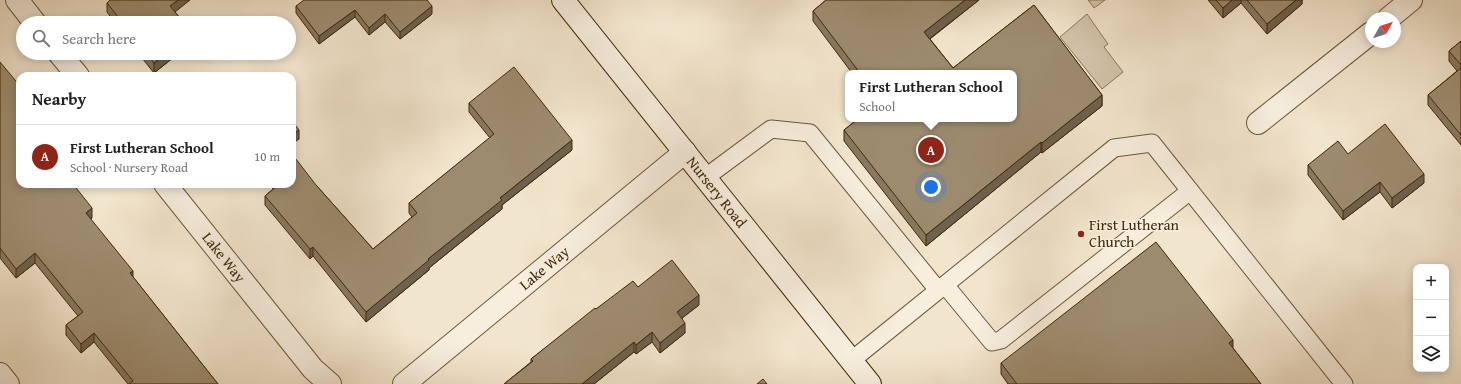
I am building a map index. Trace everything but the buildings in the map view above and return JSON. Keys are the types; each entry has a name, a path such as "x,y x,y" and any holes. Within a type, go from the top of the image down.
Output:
{"street":[{"path":"17,0 30,16"},
{"name":"Nursery Road","path":"563,0 870,384"},
{"path":"1258,123 1365,37"},
{"path":"65,60 75,72"},
{"name":"Lake Way","path":"404,384 685,152"},
{"name":"Lake Way","path":"168,188 313,369 330,384"},
{"path":"0,374 8,384"}],"lane":[{"path":"706,178 771,129 810,133 942,287 992,342 1001,340 1190,191"},
{"path":"852,360 1114,148 1152,143 1344,384"}],"shaded area":[{"path":"1088,0 1105,0 1094,8"},
{"path":"1087,14 1108,44 1104,47 1123,72 1102,89 1060,37"}],"place":[{"name":"First Lutheran School","path":"931,150"},
{"name":"First Lutheran Church","path":"1081,234"}]}
